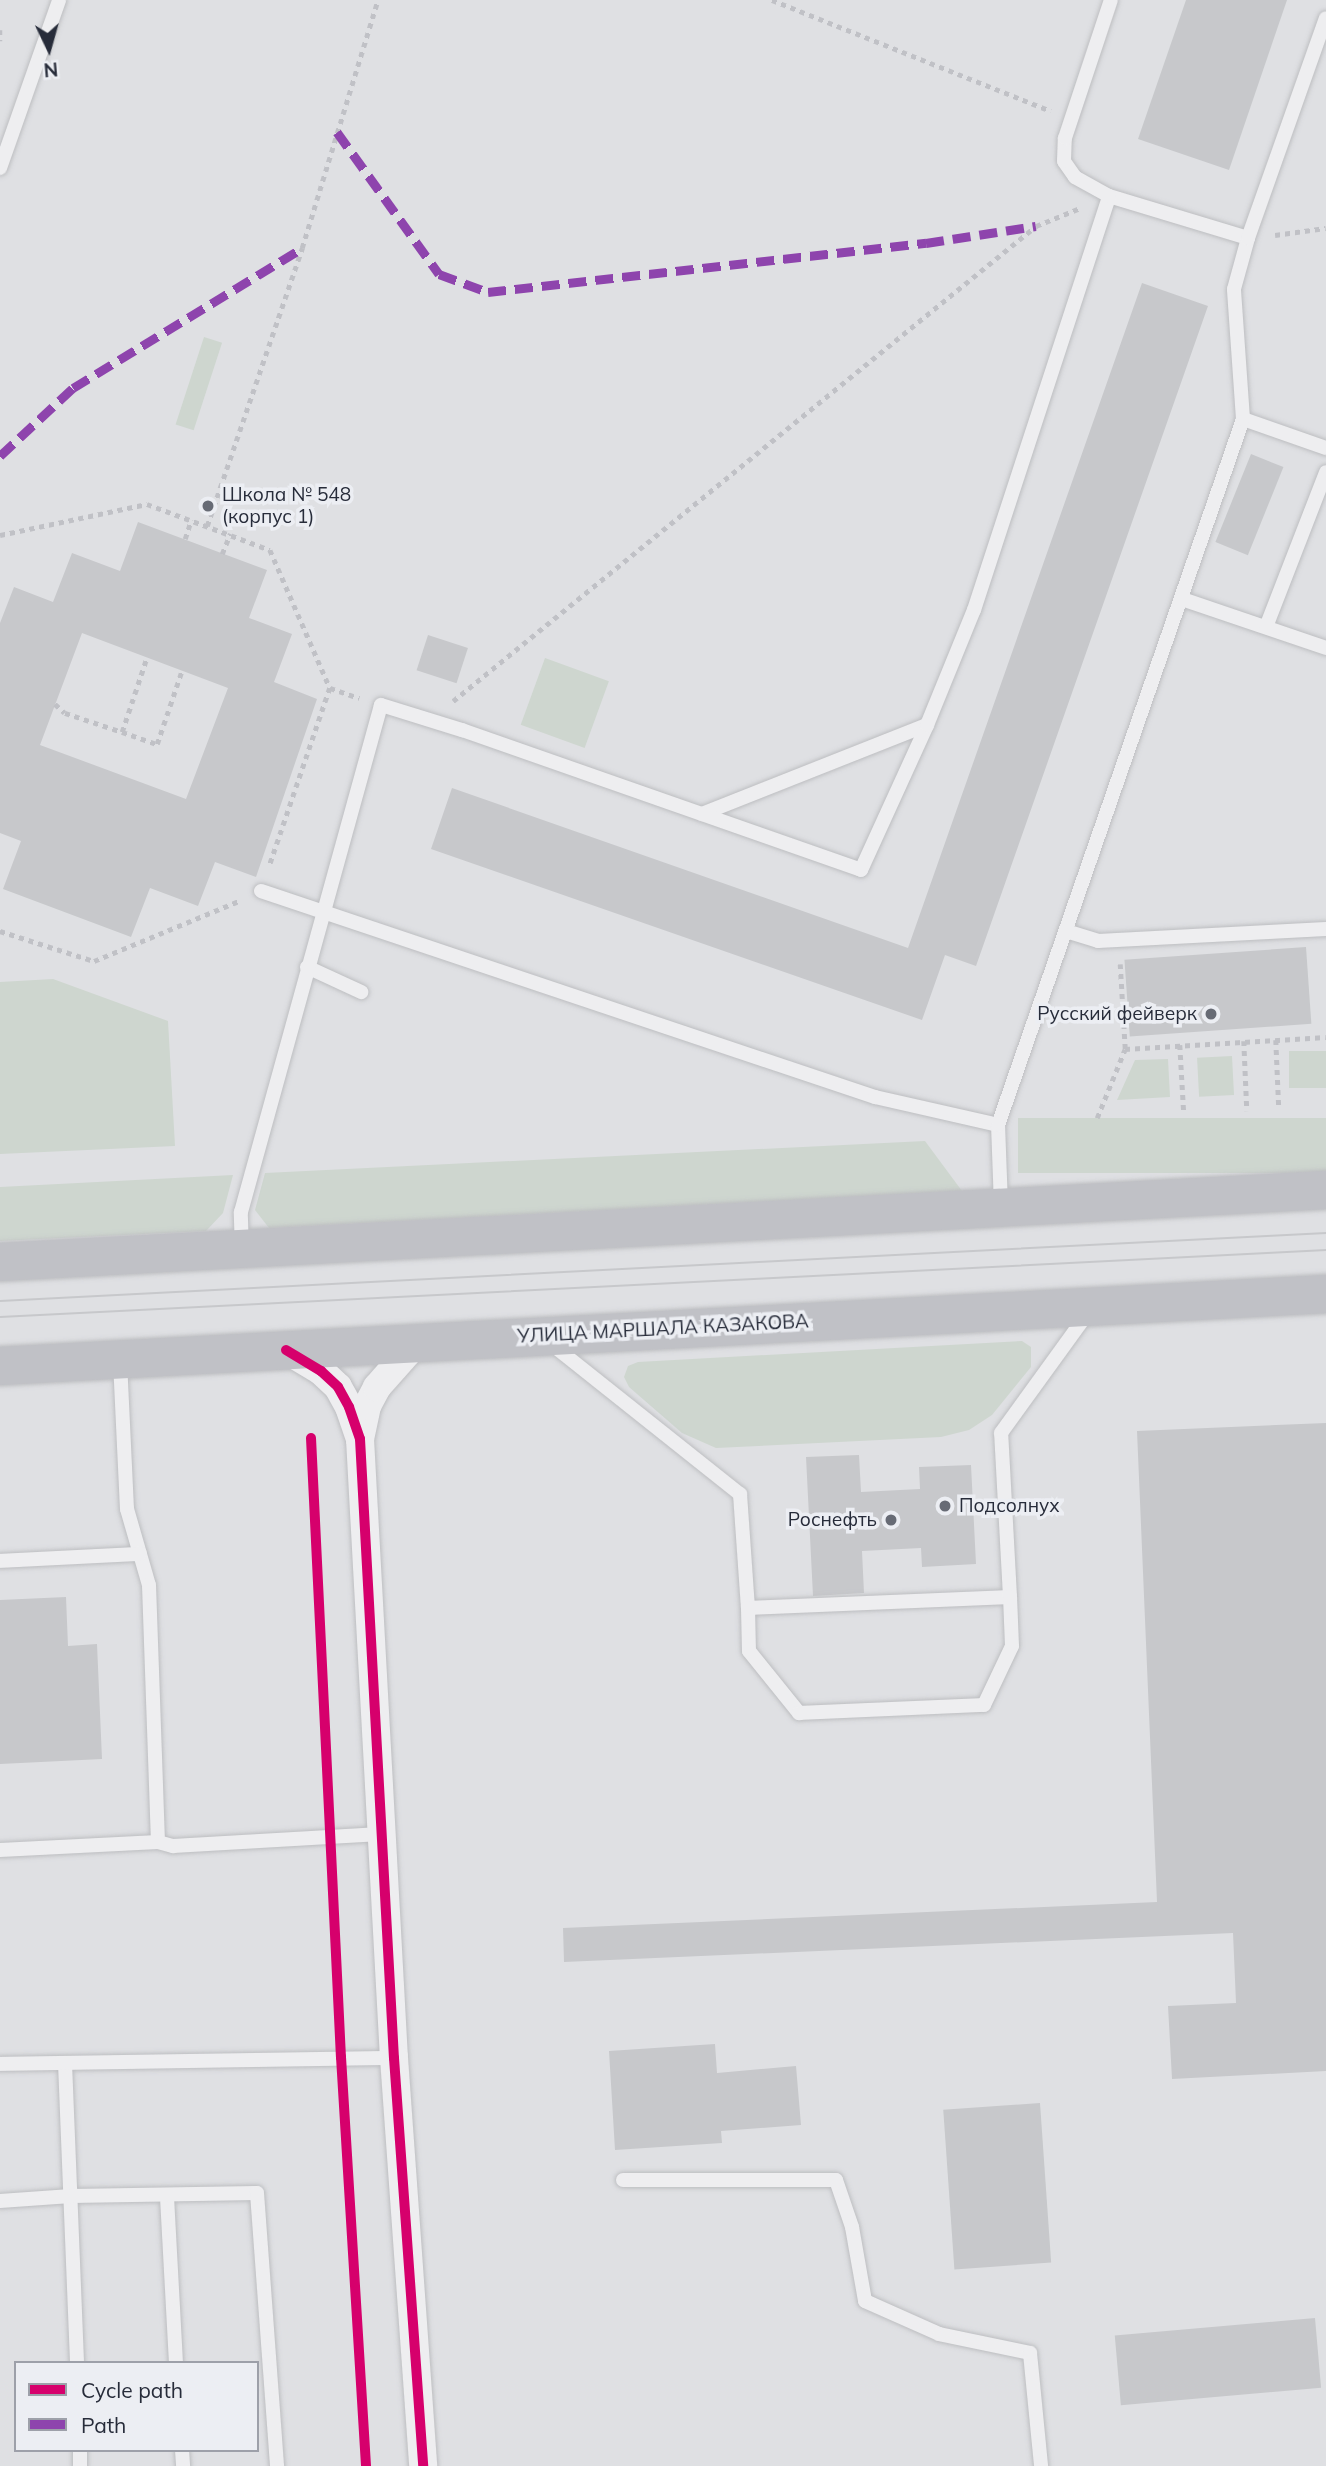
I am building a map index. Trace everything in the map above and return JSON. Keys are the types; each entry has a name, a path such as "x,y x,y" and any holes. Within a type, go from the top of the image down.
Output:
{"main road":[{"path":"0,1262 1326,1190"},
{"name":"УЛИЦА МАРШАЛА КАЗАКОВА","path":"0,1366 1326,1294"}],"street":[{"path":"360,1439 368,1406 377,1387 416,1343"},
{"path":"286,1350 321,1371 338,1387 349,1407 360,1439 394,2058 423,2466"}],"lane":[{"path":"0,168 59,0"},
{"path":"1111,0 1065,138 1064,161 1075,177 1109,196 1248,238"},
{"path":"1001,1208 998,1125 1243,419 1234,289 1248,238 1326,18"},
{"path":"242,1250 241,1212 322,910 381,705 861,870 927,725 974,610 1109,196"},
{"path":"1243,419 1326,448"},
{"path":"1266,627 1326,472"},
{"path":"1182,599 1326,648"},
{"path":"702,814 927,725"},
{"path":"261,891 875,1097 998,1125"},
{"path":"1066,931 1098,941 1326,929"},
{"path":"307,967 361,992"},
{"path":"541,1335 740,1493 748,1608 748,1651 799,1713 984,1705 1012,1646 1001,1433 1093,1306"},
{"path":"120,1360 127,1509 149,1586 158,1842"},
{"path":"0,1561 140,1554"},
{"path":"748,1608 1010,1597"},
{"path":"0,1850 158,1842 173,1846 381,1834"},
{"path":"0,2064 394,2058"},
{"path":"65,2063 77,2361"},
{"path":"623,2180 836,2180 852,2227 865,2301 939,2334 1030,2353 1041,2466"},
{"path":"0,2202 71,2196 167,2197 257,2193 277,2466"},
{"path":"167,2197 176,2361"}],"path":[{"path":"206,526 302,248 378,0"},
{"path":"772,0 1071,119"},
{"path":"0,30 0,41"},
{"path":"430,720 1036,226 1109,196"},
{"path":"1248,238 1326,228"},
{"path":"0,535 147,504 270,550 330,688 261,891 94,961 0,931"},
{"path":"185,540 191,520"},
{"path":"222,554 230,534"},
{"path":"122,732 147,657"},
{"path":"55,704 65,713 157,744 182,670"},
{"path":"1097,1118 1125,1049 1119,940"},
{"path":"1125,1049 1326,1037"},
{"path":"1276,1040 1279,1109"},
{"path":"1244,1041 1247,1111"},
{"path":"1181,1045 1184,1114"}],"shaded area":[{"path":"204,337 222,343 194,430 176,424"},
{"path":"545,658 609,681 585,748 521,725"},
{"path":"53,979 168,1021 175,1146 0,1154 0,982"},
{"path":"1289,1051 1326,1051 1326,1088 1289,1088"},
{"path":"1232,1056 1234,1095 1199,1097 1197,1058"},
{"path":"1168,1059 1170,1097 1117,1100 1135,1060"},
{"path":"1018,1118 1326,1118 1326,1173 1018,1173"},
{"path":"925,1141 962,1191 269,1228 255,1210 265,1173"},
{"path":"233,1175 223,1213 206,1231 0,1241 0,1187"},
{"path":"1022,1341 1031,1347 1031,1367 992,1415 969,1430 941,1437 716,1448 682,1433 629,1387 624,1377 628,1366 638,1362"}],"building":[{"path":"1186,0 1287,0 1229,170 1138,139"},
{"path":"1142,283 1208,306 976,966 945,955 922,1020 431,849 452,788 908,948"},
{"path":"1251,454 1283,467 1248,555 1215,542"},
{"path":"138,522 267,570 249,618 292,634 274,682 317,699 256,877 215,862 198,906 150,888 131,937 3,889 21,841 0,833 0,623 14,587 53,602 72,553 120,571","holes":["82,633 228,688 186,799 40,745"]},
{"path":"428,635 468,648 457,683 417,670"},
{"path":"1306,947 1311,1024 1130,1037 1124,960"},
{"path":"1326,1423 1326,2071 1172,2079 1168,2006 1236,2003 1233,1933 564,1962 563,1928 1157,1902 1137,1431"},
{"name":"Роснефть","path":"859,1455 861,1492 920,1489 919,1467 971,1465 976,1564 922,1567 921,1548 862,1551 864,1593 813,1596 806,1457"},
{"path":"66,1597 68,1646 97,1644 102,1759 0,1764 0,1600"},
{"path":"715,2044 717,2073 796,2066 801,2125 721,2131 722,2143 615,2150 609,2051"},
{"path":"1040,2103 1051,2263 954,2269 943,2110"},
{"path":"1315,2318 1321,2388 1121,2405 1115,2336"}],"tram line":[{"path":"0,1301 1326,1233"},
{"path":"0,1317 1326,1250"}],"marked path":[{"path":"337,132 439,274 488,292 926,243 1036,226"},
{"path":"0,456 73,388 302,248"}],"cycle path":[{"path":"286,1350 321,1371 338,1387 349,1407 360,1439 394,2058 423,2466"},
{"path":"311,1438 341,2057 366,2466"}],"place":[{"name":"Школа № 548 (корпус 1)","path":"208,506"},
{"name":"Русский фейверк","path":"1211,1014"},
{"name":"Подсолнух","path":"945,1506"},
{"name":"Роснефть","path":"891,1520"}]}
